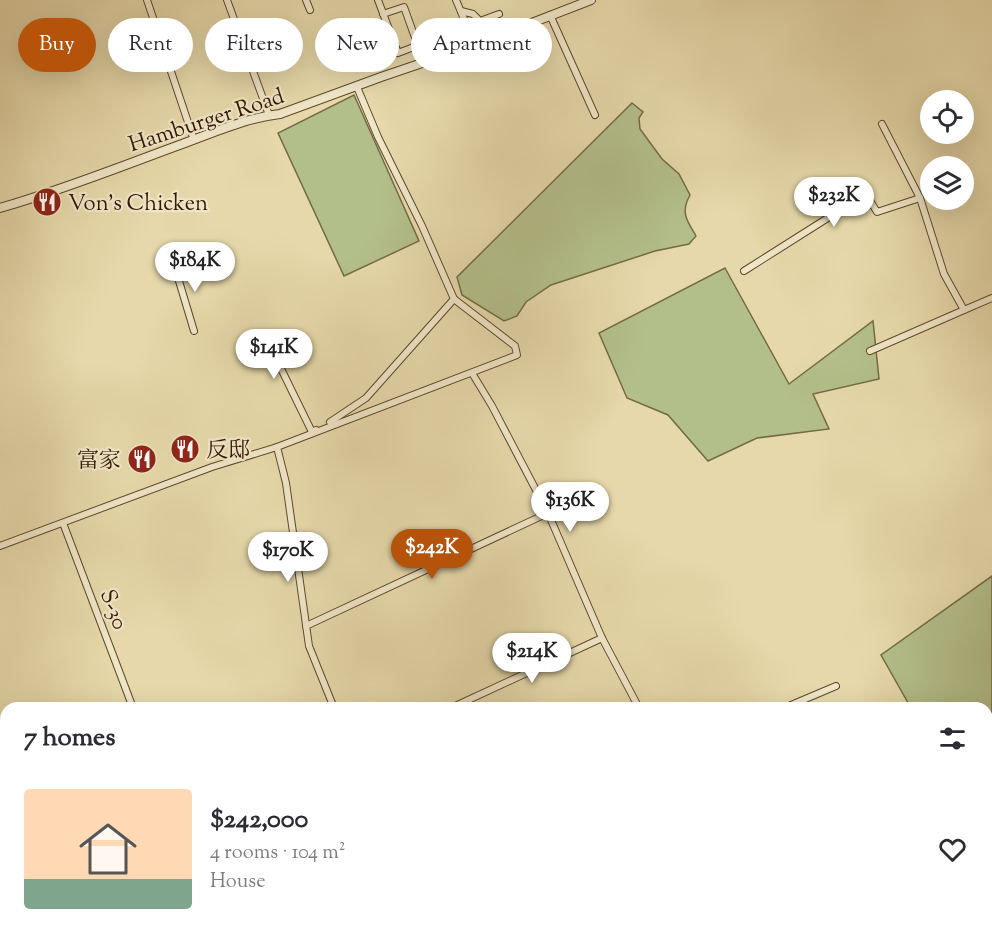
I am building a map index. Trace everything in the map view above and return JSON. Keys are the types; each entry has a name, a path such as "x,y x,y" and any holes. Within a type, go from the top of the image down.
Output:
{"street":[{"path":"147,0 194,140"},
{"path":"227,0 269,116"},
{"path":"306,0 310,10"},
{"path":"378,0 398,53 411,48"},
{"path":"456,0 464,18"},
{"name":"Hamburger Road","path":"542,18 576,3 591,0"},
{"path":"383,14 405,3 411,23"},
{"path":"462,13 473,14 480,21 499,14"},
{"path":"462,13 462,18"},
{"path":"550,15 595,115"},
{"name":"Hamburger Road","path":"0,208 83,181 194,140 280,114 411,67"},
{"path":"0,546 212,467 277,447 517,356 515,346 454,299 357,87"},
{"path":"744,271 834,214 869,199 877,212 920,198 882,124"},
{"path":"924,210 944,274 964,310"},
{"path":"173,261 194,331"},
{"path":"870,351 992,298"},
{"path":"312,432 366,398 454,299"},
{"path":"272,338 267,340 312,432"},
{"path":"472,373 492,406 548,513 602,638 636,702"},
{"path":"277,447 286,483 309,646 331,702"},
{"path":"306,626 548,513"},
{"name":"S-30","path":"63,523 131,702"},
{"path":"464,702 602,638"},
{"path":"798,702 836,686"}],"green space":[{"path":"354,95 419,241 344,276 278,133"},
{"path":"632,103 643,112 639,118 640,129 662,159 679,174 690,195 685,212 696,236 689,244 655,251 551,285 526,302 517,316 504,321 462,295 457,277"},
{"path":"725,268 789,384 873,321 879,379 813,394 829,429 757,438 708,461 668,415 627,398 599,333"},
{"path":"992,576 992,702 908,702 881,655"}],"place":[{"name":"Von's Chicken","path":"47,202"},
{"name":"反邸","path":"185,449"},
{"name":"富家","path":"142,459"}]}
